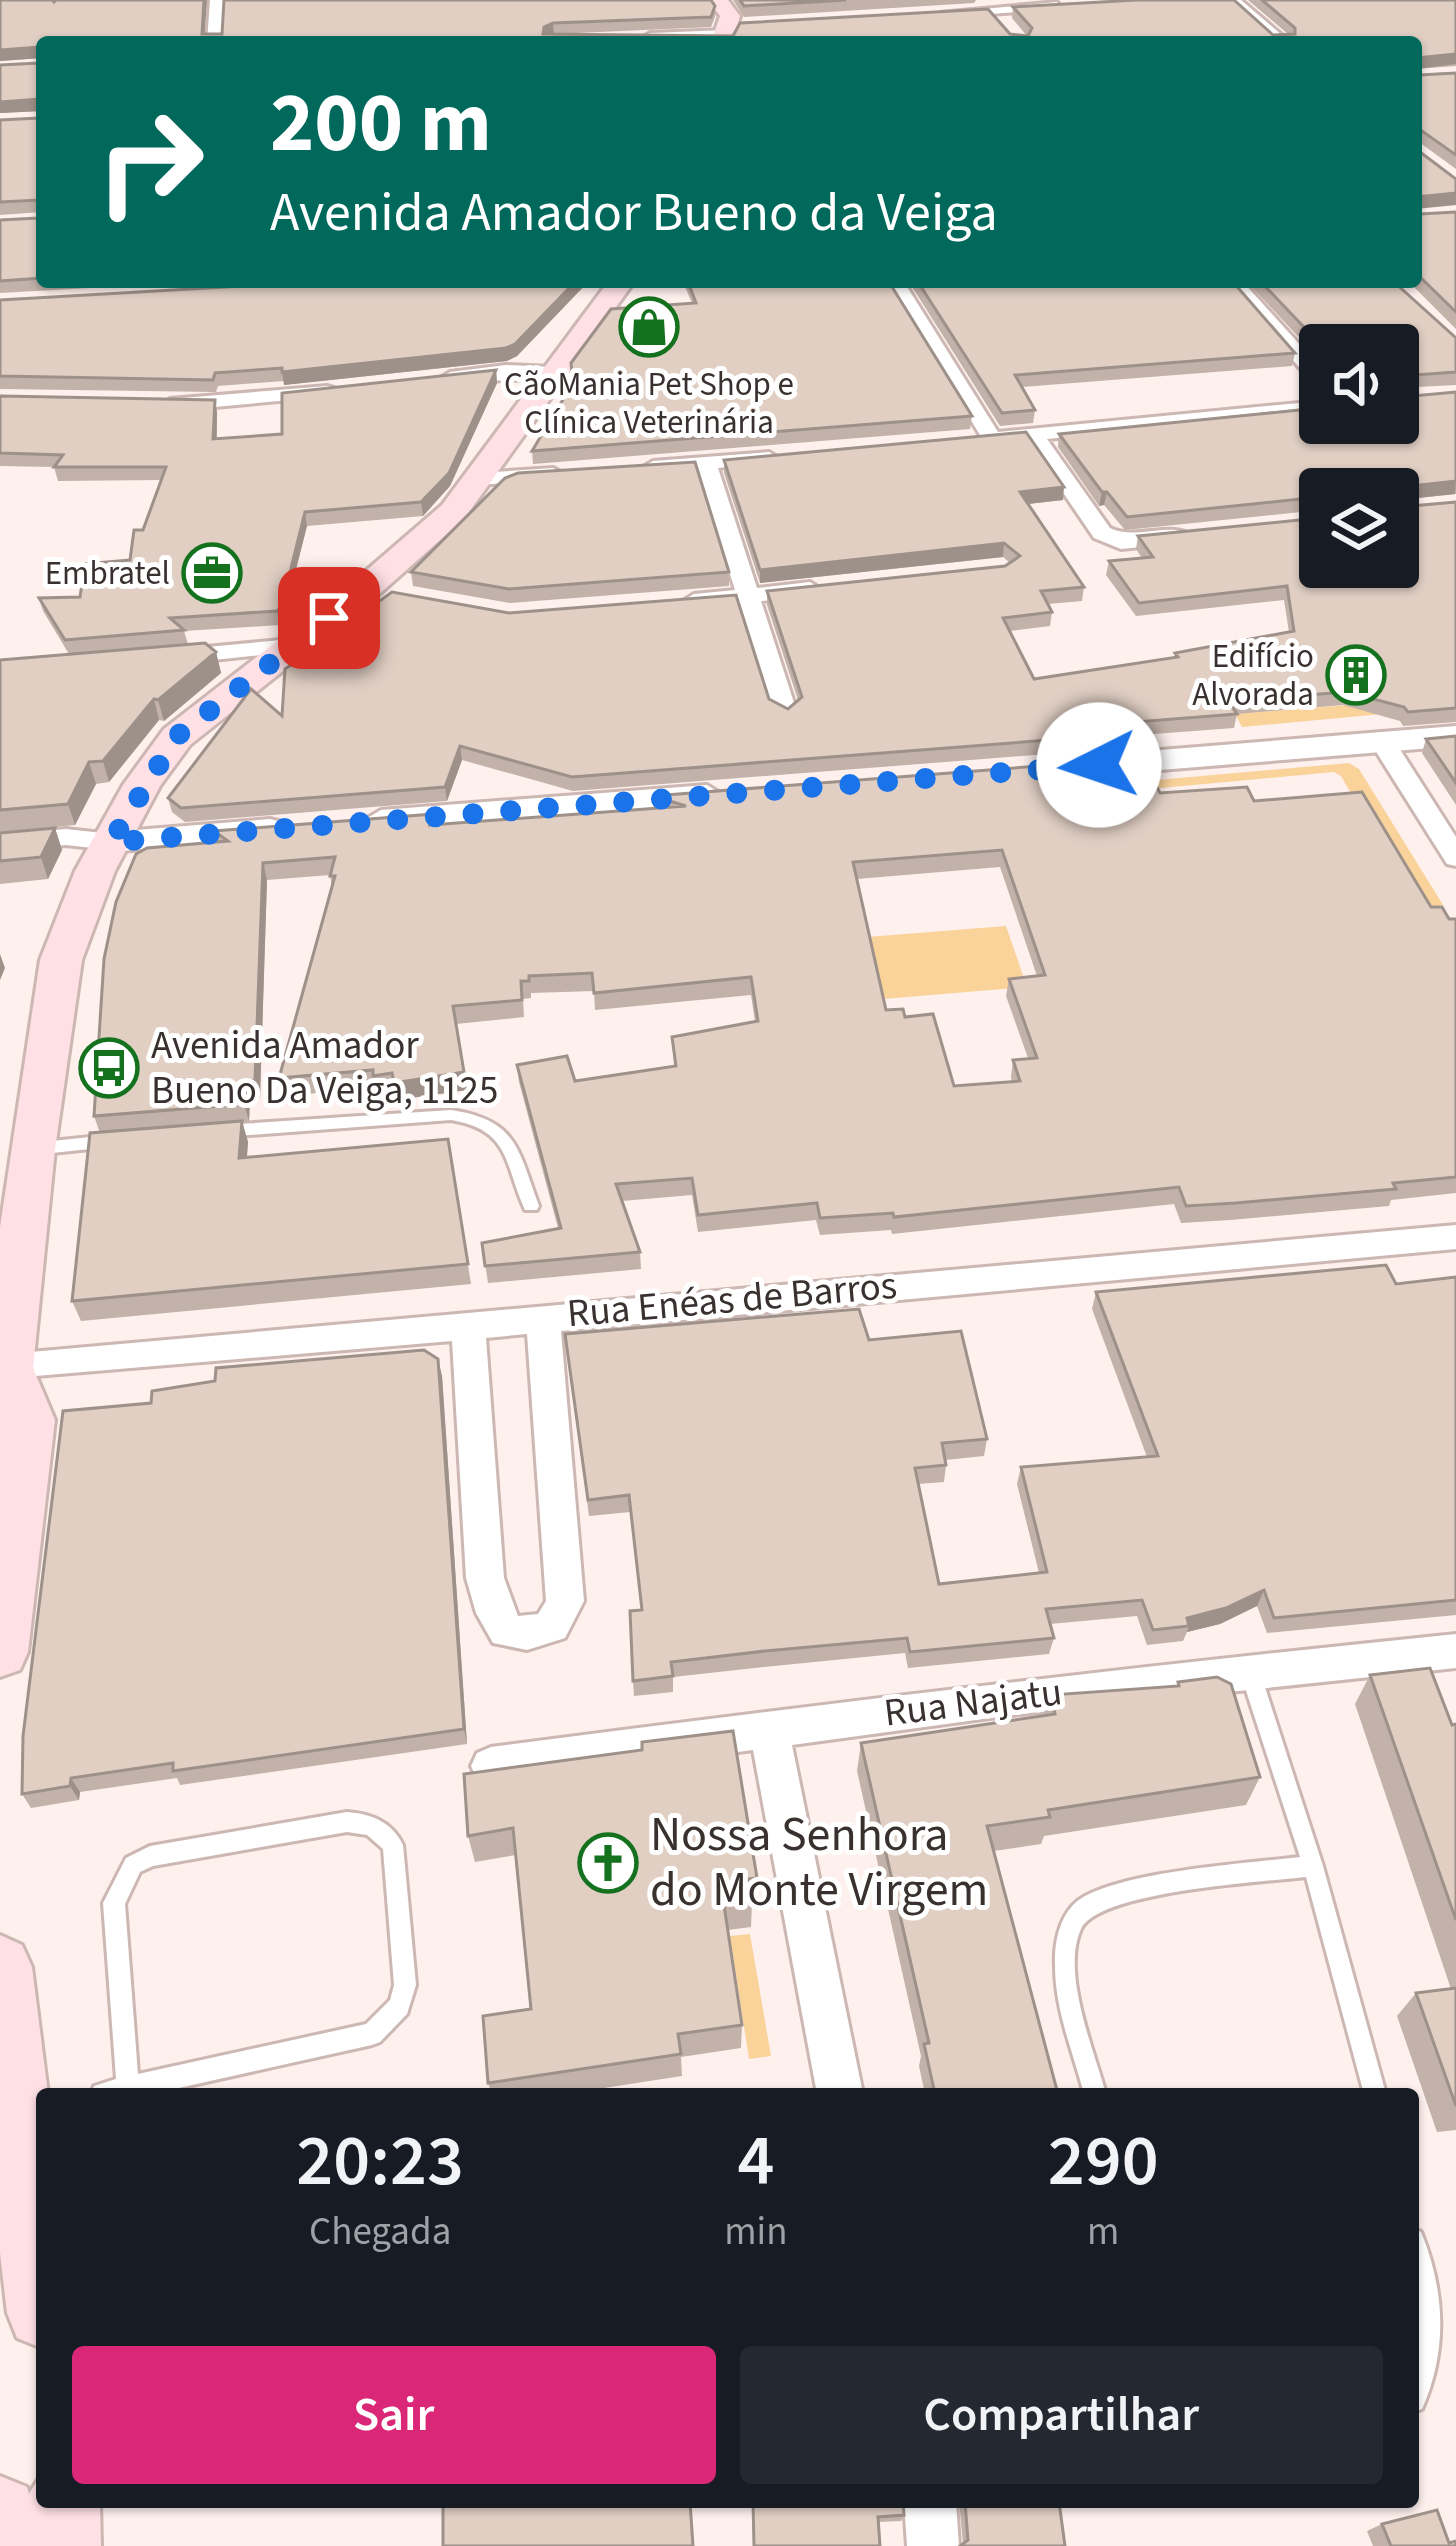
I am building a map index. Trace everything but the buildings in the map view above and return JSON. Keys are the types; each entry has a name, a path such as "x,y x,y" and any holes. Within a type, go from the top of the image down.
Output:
{"main road":[{"path":"718,0 730,16 731,32"},
{"path":"0,1652 29,1420 4,1375 7,1296 61,960 111,842 177,736 365,589 453,512 616,288"},
{"path":"0,1967 36,2244"},
{"path":"63,2508 63,2546"},
{"path":"0,2514 9,2546"}],"street":[{"path":"214,36 217,0"},
{"path":"1232,0 1276,36"},
{"path":"987,5 1006,26"},
{"path":"925,14 987,5 1070,6"},
{"path":"672,36 731,32"},
{"path":"899,288 992,438"},
{"path":"1238,288 1299,356"},
{"path":"437,379 506,371 551,373"},
{"path":"141,404 216,403 344,390"},
{"path":"968,440 1299,409"},
{"path":"1033,434 1102,533 1111,539 1204,533"},
{"path":"620,470 801,455"},
{"path":"706,464 785,712"},
{"path":"480,479 577,472"},
{"path":"661,604 841,586"},
{"path":"365,589 404,599"},
{"path":"158,658 292,646"},
{"path":"1053,768 1456,736"},
{"path":"1383,742 1456,859"},
{"path":"357,822 730,793"},
{"path":"0,843 66,836 111,842 310,826"},
{"name":"Rua Enéas de Barros","path":"4,1375 543,1317 1456,1237"},
{"path":"468,1326 485,1578 495,1613 507,1631 527,1635 548,1630 561,1619 565,1601 543,1317"},
{"name":"Rua Najatu","path":"491,1766 769,1728 1456,1651"},
{"path":"769,1728 839,2088"},
{"path":"930,2508 933,2546"}],"lane":[{"path":"205,1132 451,1115 481,1118 504,1136 531,1206"},
{"path":"32,1149 118,1140"},
{"path":"1250,1672 1313,1865 1373,2088"},
{"path":"347,1822 368,1823 383,1831 393,1845 405,1985 399,2006 386,2024 372,2034 128,2088 114,1903 133,1865 150,1856 347,1822"},
{"path":"1094,2088 1069,1989 1066,1950 1071,1926 1086,1907 1123,1893 1313,1865"},
{"path":"1419,2267 1429,2312 1427,2362 1419,2384"}],"shaded area":[{"path":"1348,705 1414,711 1242,727 1235,714"},
{"path":"1349,763 1359,769 1443,905 1416,908 1341,776 1334,772 1150,789 1145,781"},
{"path":"1006,926 1027,987 883,999 867,937"},
{"path":"750,1934 771,2056 749,2059 730,1936"}],"place":[{"name":"CãoMania Pet Shop e Clínica Veterinária","path":"649,327"},
{"name":"Embratel","path":"212,573"},
{"name":"Edifício Alvorada","path":"1356,675"},
{"name":"Avenida Amador Bueno Da Veiga, 1125","path":"109,1068"},
{"name":"Nossa Senhora do Monte Virgem","path":"608,1863"}],"route":[{"path":"329,618 177,736 142,785 111,842 1099,765"}]}
